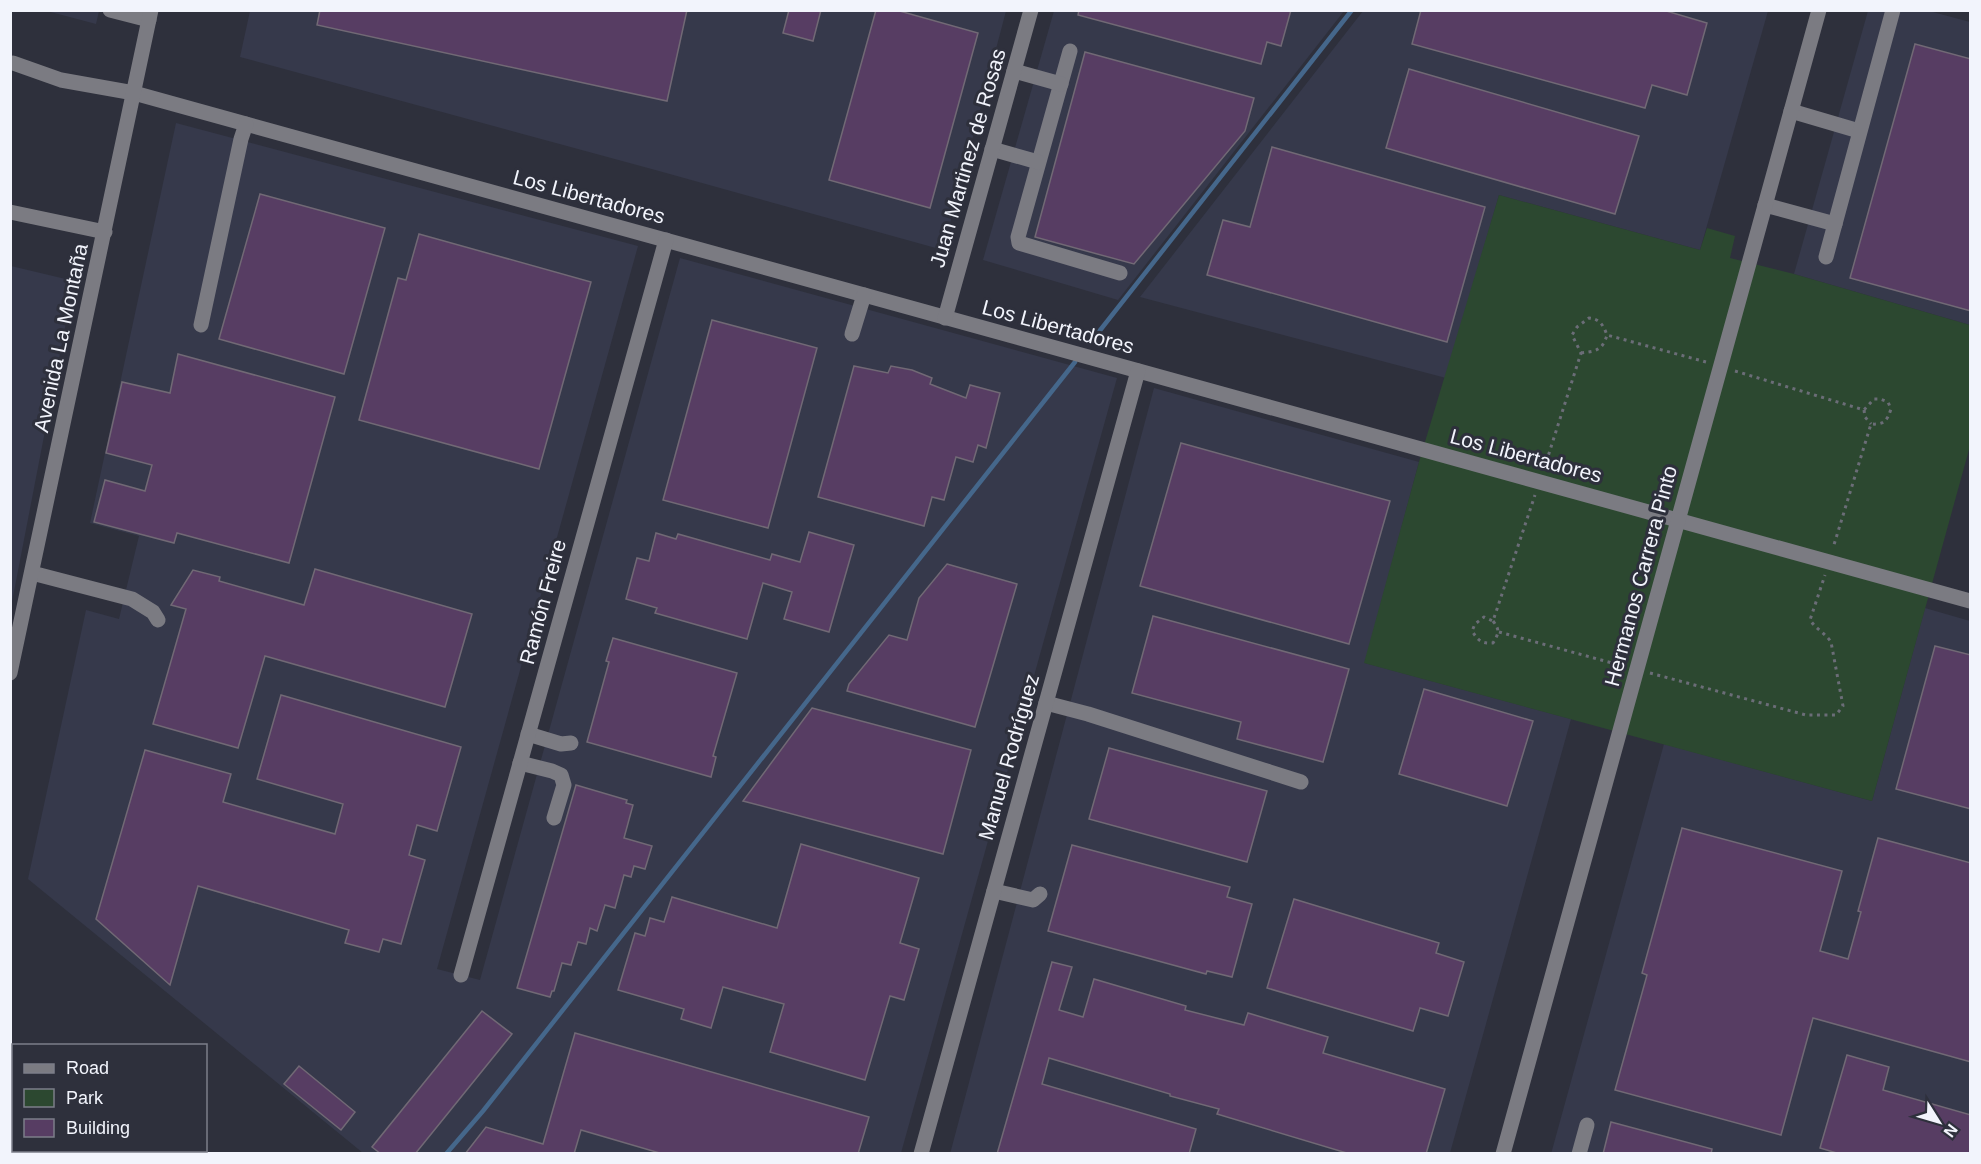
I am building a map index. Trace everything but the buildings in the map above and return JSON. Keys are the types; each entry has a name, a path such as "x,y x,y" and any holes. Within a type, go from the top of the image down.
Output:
{"street":[{"path":"110,10 150,15"},
{"name":"Juan Martinez de Rosas","path":"945,318 1031,10"},
{"name":"Hermanos Carrera Pinto","path":"1503,1154 1819,10"},
{"path":"1826,257 1893,10"},
{"name":"Avenida La Montaña","path":"10,673 150,15"},
{"path":"1070,51 1018,237 1019,243 1120,273"},
{"name":"Los Libertadores","path":"13,63 61,80 134,93 1971,601"},
{"path":"1014,71 1061,84"},
{"path":"1791,111 1859,131"},
{"path":"201,325 246,124"},
{"path":"992,149 1038,162"},
{"path":"1765,205 1835,224"},
{"path":"10,212 105,232"},
{"name":"Ramón Freire","path":"461,975 666,240"},
{"path":"852,334 864,295"},
{"name":"Manuel Rodríguez","path":"925,1153 994,891 1138,371"},
{"path":"32,573 132,599 153,612 158,620"},
{"path":"1046,703 1088,714 1301,782"},
{"path":"528,734 561,744 571,743"},
{"path":"520,764 561,775 564,785 554,819"},
{"path":"994,891 1027,900 1033,900 1040,894"},
{"path":"1579,1154 1587,1125"}],"path":[{"path":"1581,353 1596,351 1604,345 1608,335"},
{"path":"1864,410 1865,417 1871,424"},
{"path":"1493,621 1540,482"},
{"path":"1484,617 1493,621 1499,632 1493,644 1484,644 1472,631 1475,624 1484,617"}],"shaded area":[{"path":"47,11 99,11 96,24"},
{"path":"250,11 1006,11 943,250 240,57"},
{"path":"1054,11 1344,11 1118,300 983,260"},
{"path":"1363,11 1768,11 1700,250 1499,195 1446,378 1140,297"},
{"path":"1868,11 1929,11 1970,22 1970,325 1794,274"},
{"path":"176,123 638,246 437,969 480,980 680,258 1117,378 901,1153 363,1153 28,879 86,610 119,619 139,536 90,523"},
{"path":"10,266 74,281 11,607"},
{"path":"1154,388 1419,462 1365,663 1571,719 1450,1153 950,1154"},
{"path":"1925,608 1970,621 1970,1153 1551,1154 1664,744 1872,801"}],"green space":[{"path":"1499,195 1700,250 1707,228 1735,236 1730,258 1970,325 1970,446 1872,801 1364,663 1419,462"}],"waterway":[{"path":"1094,338 1352,10"},
{"path":"446,1154 483,1111 1075,362"}]}
